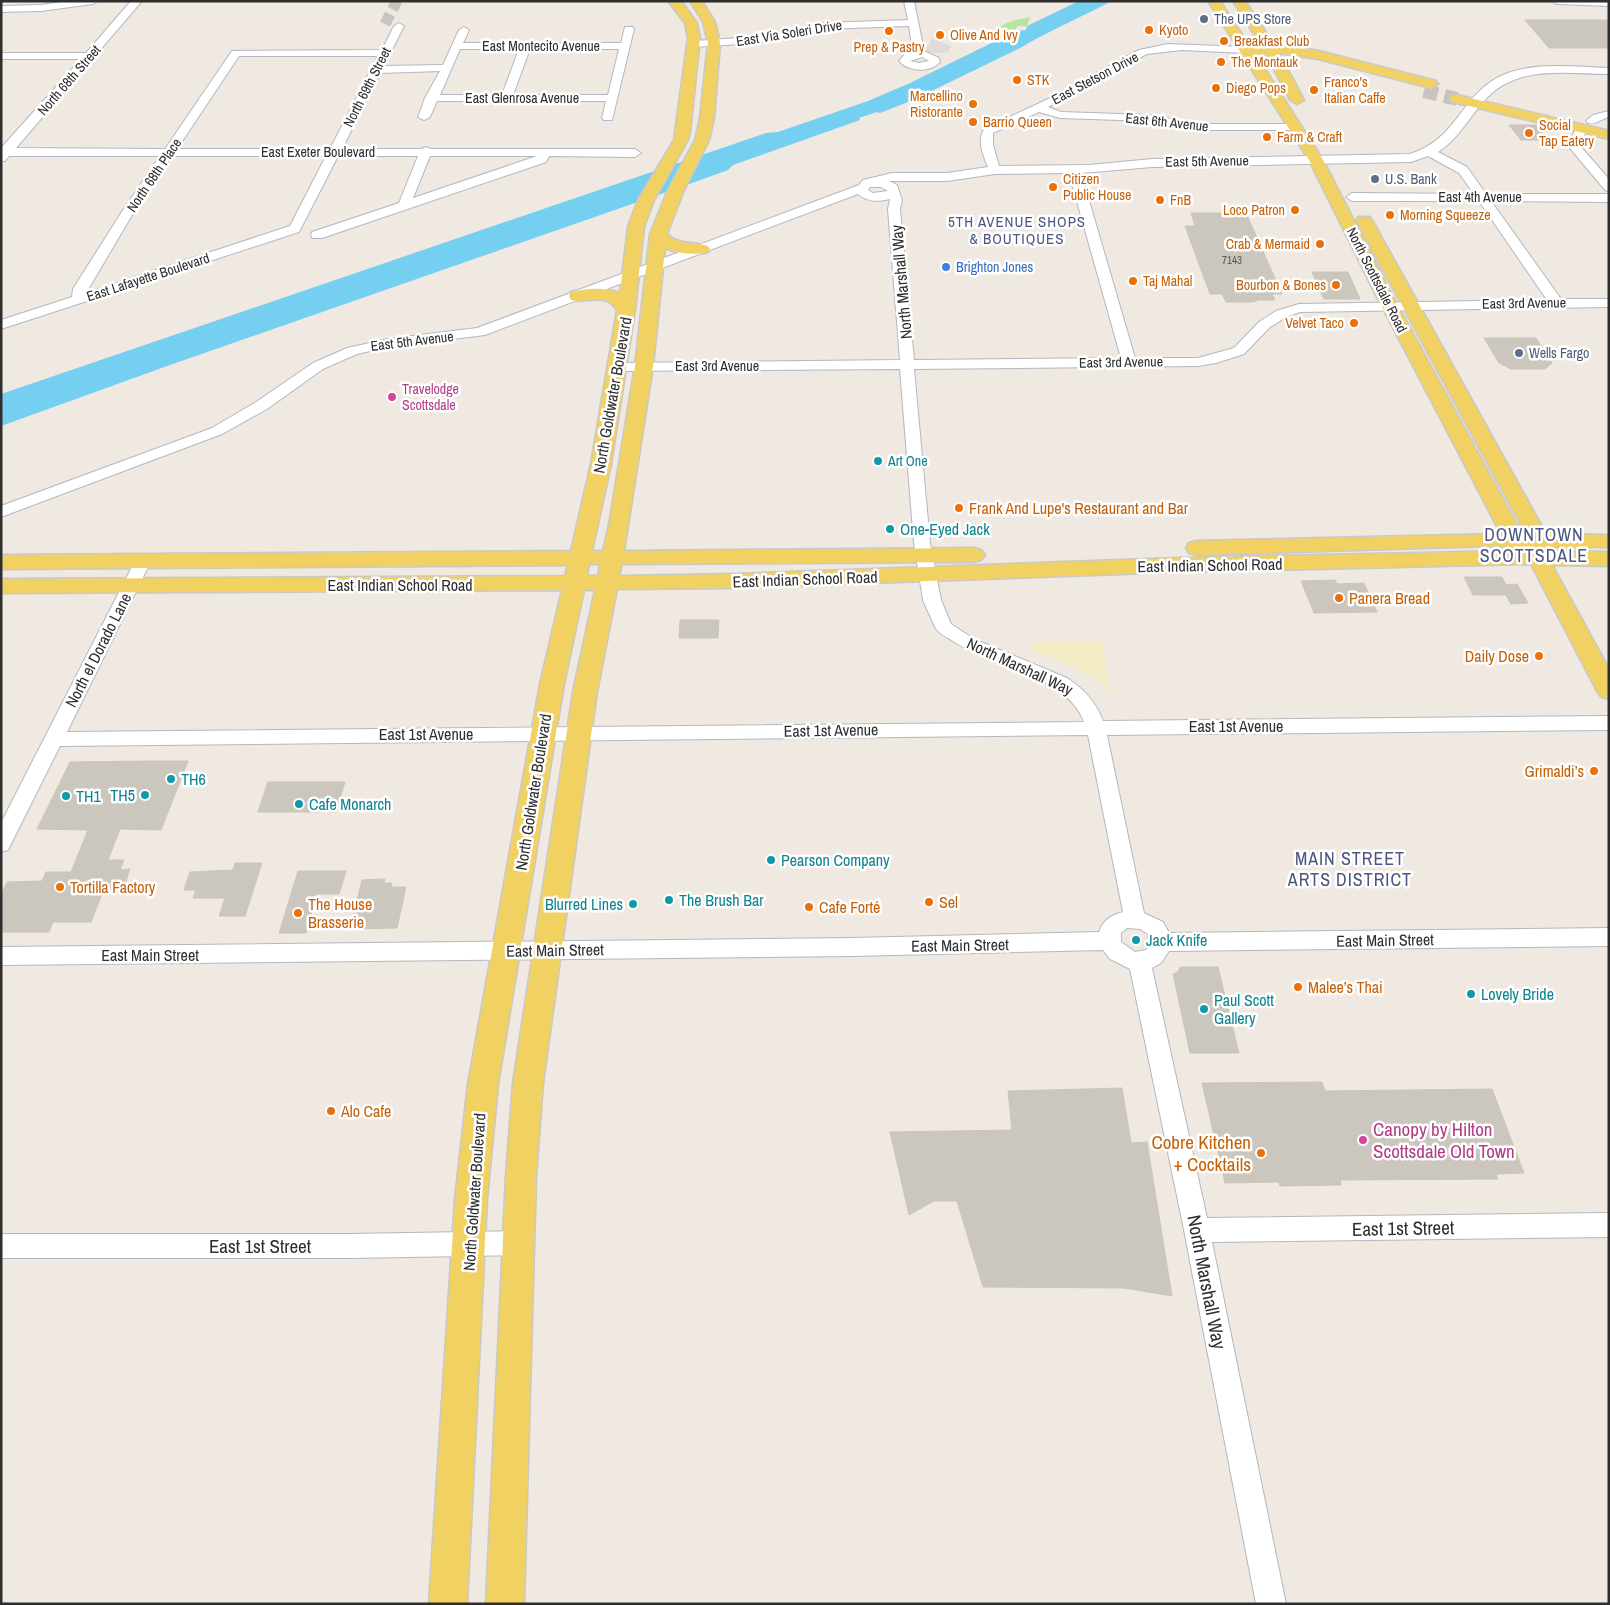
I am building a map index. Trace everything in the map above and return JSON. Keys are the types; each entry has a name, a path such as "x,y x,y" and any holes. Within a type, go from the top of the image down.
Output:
{"main road":[{"path":"674,1 690,23 694,41"},
{"name":"North Goldwater Boulevard","path":"505,1604 518,1243 528,1083 578,733 594,642 612,558 644,366 658,234 676,190 695,156 703,137 707,118 714,40 709,22 696,1"},
{"name":"North Scottsdale Road","path":"1214,1 1247,50 1305,120"},
{"name":"North Scottsdale Road","path":"1239,1 1267,43 1515,540 1539,549"},
{"name":"North Goldwater Boulevard","path":"448,1604 474,1160 483,1084 508,950 542,734 573,583 601,464 626,310 636,227 646,200 667,165 683,132 694,41"},
{"path":"1247,50 1270,51 1285,57 1427,87"},
{"path":"1460,95 1587,125 1609,135"},
{"path":"1587,125 1609,125"},
{"name":"North Scottsdale Road","path":"1323,144 1324,160 1342,178 1352,197 1399,305 1539,549 1609,692"},
{"path":"658,234 664,242 674,247 702,249"},
{"path":"577,296 602,294 618,297 626,310"},
{"name":"East Indian School Road","path":"1269,554 1515,540"},
{"name":"East Indian School Road","path":"1,562 612,558 925,565 1269,554 1539,549 1609,540"},
{"name":"East Indian School Road","path":"1539,549 1609,559"},
{"name":"East Indian School Road","path":"1,586 746,581 925,565"}],"street":[{"path":"1,9 41,8 93,1"},
{"name":"North 68th Street","path":"3,154 137,1"},
{"path":"909,1 919,54"},
{"path":"1558,2 1609,3"},
{"name":"East Via Soleri Drive","path":"694,41 757,34 834,19 913,21"},
{"name":"North 69th Street","path":"295,229 399,26"},
{"path":"608,118 629,29"},
{"path":"424,117 431,98 464,30"},
{"path":"506,99 526,45"},
{"name":"East Montecito Avenue","path":"457,46 625,46"},
{"name":"East Stetson Drive","path":"995,170 987,145 986,136 988,131 1039,108 1143,52 1172,46 1247,50"},
{"name":"North 68th Place","path":"78,300 80,289 130,210 236,53 385,53"},
{"path":"1,56 89,56"},
{"path":"376,70 388,73 445,70"},
{"path":"1481,100 1505,78 1522,74 1554,71 1609,71"},
{"name":"East Glenrosa Avenue","path":"431,98 612,98"},
{"name":"East 5th Avenue","path":"868,194 865,184 892,177 947,177 995,170 1074,169 1152,163 1401,159 1429,152 1441,144 1481,100"},
{"name":"East 6th Avenue","path":"1039,108 1060,115 1150,118 1197,127 1305,120"},
{"path":"1609,114 1601,115 1587,125 1575,140 1575,147 1609,186"},
{"path":"404,206 426,151"},
{"name":"East Exeter Boulevard","path":"3,154 426,151 636,153"},
{"path":"317,235 542,159 544,152"},
{"path":"1429,152 1463,170 1556,302"},
{"path":"1074,169 1128,362"},
{"name":"East 5th Avenue","path":"1,512 217,431 250,413 316,366 358,349 399,340 448,337 480,332 837,199 868,194 887,196 916,178"},
{"path":"873,182 886,183 894,190"},
{"name":"North Marshall Way","path":"894,190 915,475 925,565 932,600 944,627 968,643 1004,657 1073,689 1084,700 1096,727 1104,758 1135,919"},
{"name":"North Marshall Way","path":"868,194 894,209"},
{"name":"East 4th Avenue","path":"1352,197 1609,198"},
{"name":"East Lafayette Boulevard","path":"1,326 295,229"},
{"name":"East 3rd Avenue","path":"617,367 1198,362 1240,351 1270,321 1281,314 1299,308 1556,302 1609,303"},
{"name":"North el Dorado Lane","path":"53,738 143,561"},
{"name":"East 1st Avenue","path":"53,738 1609,723"},
{"path":"1,844 53,738"},
{"path":"1135,919 1153,927 1159,934 1162,942 1161,948 1153,958 1139,961 1120,955 1110,941 1111,929 1115,925 1120,921 1135,919"},
{"name":"East Main Street","path":"1162,942 1609,937"},
{"name":"East Main Street","path":"1,956 871,946 1110,941"},
{"name":"North Marshall Way","path":"1139,961 1196,1230 1271,1604"},
{"name":"East 1st Street","path":"1196,1230 1609,1225"},
{"name":"East 1st Street","path":"1,1246 340,1246 518,1243"}],"green space":[{"path":"1030,17 1027,26 1018,26 1014,31 995,34 1005,24"}],"sand":[{"path":"1037,641 1097,641 1102,644 1112,694 1092,676 1027,647"}],"shaded area":[{"path":"933,39 953,47 949,48 949,52 945,53 926,52 927,49 923,47 930,45 930,40"}],"water":[{"path":"1079,1 1112,1 913,100 880,113 877,112 859,118 860,120 733,165 728,170 695,182 1,426 1,394 766,133 778,132 868,101 910,83 1016,31 1026,30 1027,26"}],"building":[{"path":"1525,20 1609,20 1609,48 1549,48"},
{"name":"Social Tap Eatery","path":"1509,125 1536,125 1549,140 1521,140"},
{"path":"1191,213 1246,213 1282,294 1272,294 1275,300 1226,302 1222,294 1210,294 1185,226 1195,226"},
{"name":"Bourbon & Bones","path":"1312,272 1348,272 1360,299 1324,299"},
{"name":"Wells Fargo","path":"1484,338 1536,338 1552,363 1545,369 1511,369 1499,363"},
{"path":"1464,577 1502,577 1506,585 1517,584 1528,603 1511,604 1506,595 1473,595"},
{"name":"Panera Bread","path":"1335,580 1337,584 1364,583 1377,612 1314,613 1301,581"},
{"path":"680,620 719,620 718,638 679,638"},
{"path":"188,761 161,830 120,829 108,860 124,860 120,870 130,869 125,884 115,884 113,889 104,889 91,922 53,922 49,932 1,932 1,895 7,882 42,881 46,872 71,872 88,830 37,829 70,762"},
{"name":"Cafe Monarch","path":"268,782 345,782 336,812 258,812"},
{"path":"235,863 262,863 245,916 219,916 225,898 193,898 196,890 184,890 190,872 233,870"},
{"name":"The House Brasserie","path":"298,871 346,871 339,894 317,894 306,933 279,933"},
{"path":"385,879 384,883 392,883 391,887 406,887 397,928 350,929 362,880"},
{"name":"Paul Scott Gallery","path":"1180,967 1218,967 1239,1053 1190,1053 1173,974 1178,972"},
{"name":"Canopy by Hilton Scottsdale Old Town","path":"1322,1082 1325,1091 1492,1089 1524,1173 1496,1174 1498,1179 1340,1180 1341,1185 1280,1186 1279,1182 1225,1183 1202,1083"},
{"path":"1122,1088 1131,1143 1147,1142 1172,1296 1124,1288 983,1287 957,1201 934,1201 909,1215 890,1132 1012,1130 1008,1091"}],"tunnel":[{"path":"385,24 397,1"},
{"path":"1424,91 1457,99"}],"place":[{"name":"The UPS Store","path":"1204,19"},
{"name":"Kyoto","path":"1149,30"},
{"name":"Prep & Pastry","path":"889,31"},
{"name":"Olive And Ivy","path":"940,35"},
{"name":"Breakfast Club","path":"1224,41"},
{"name":"The Montauk","path":"1221,62"},
{"name":"STK","path":"1017,80"},
{"name":"Diego Pops","path":"1216,88"},
{"name":"Franco's Italian Caffe","path":"1314,90"},
{"name":"Marcellino Ristorante","path":"973,104"},
{"name":"Barrio Queen","path":"973,122"},
{"name":"Social Tap Eatery","path":"1529,133"},
{"name":"Farm & Craft","path":"1267,137"},
{"name":"U.S. Bank","path":"1375,179"},
{"name":"Citizen Public House","path":"1053,187"},
{"name":"FnB","path":"1160,200"},
{"name":"Loco Patron","path":"1295,210"},
{"name":"Morning Squeeze","path":"1390,215"},
{"name":"Crab & Mermaid","path":"1320,244"},
{"name":"Brighton Jones","path":"946,267"},
{"name":"Taj Mahal","path":"1133,281"},
{"name":"Bourbon & Bones","path":"1336,285"},
{"name":"Velvet Taco","path":"1354,323"},
{"name":"Wells Fargo","path":"1519,353"},
{"name":"Travelodge Scottsdale","path":"392,397"},
{"name":"Art One","path":"878,461"},
{"name":"Frank And Lupe's Restaurant and Bar","path":"959,508"},
{"name":"One-Eyed Jack","path":"890,529"},
{"name":"Panera Bread","path":"1339,598"},
{"name":"Daily Dose","path":"1539,656"},
{"name":"Grimaldi’s","path":"1594,771"},
{"name":"TH6","path":"171,779"},
{"name":"TH5","path":"145,795"},
{"name":"TH1","path":"66,796"},
{"name":"Cafe Monarch","path":"299,804"},
{"name":"Pearson Company","path":"771,860"},
{"name":"Tortilla Factory","path":"60,887"},
{"name":"The Brush Bar","path":"669,900"},
{"name":"Sel","path":"929,902"},
{"name":"Blurred Lines","path":"633,904"},
{"name":"Cafe Forté","path":"809,907"},
{"name":"The House Brasserie","path":"298,913"},
{"name":"Jack Knife","path":"1136,940"},
{"name":"Malee’s Thai","path":"1298,987"},
{"name":"Lovely Bride","path":"1471,994"},
{"name":"Paul Scott Gallery","path":"1204,1009"},
{"name":"Alo Cafe","path":"331,1111"},
{"name":"Canopy by Hilton Scottsdale Old Town","path":"1363,1140"},
{"name":"Cobre Kitchen + Cocktails","path":"1261,1153"}],"district":[{"name":"5TH AVENUE SHOPS & BOUTIQUES","path":"1017,230"},
{"name":"DOWNTOWN SCOTTSDALE","path":"1534,544"},
{"name":"MAIN STREET ARTS DISTRICT","path":"1350,868"}]}
